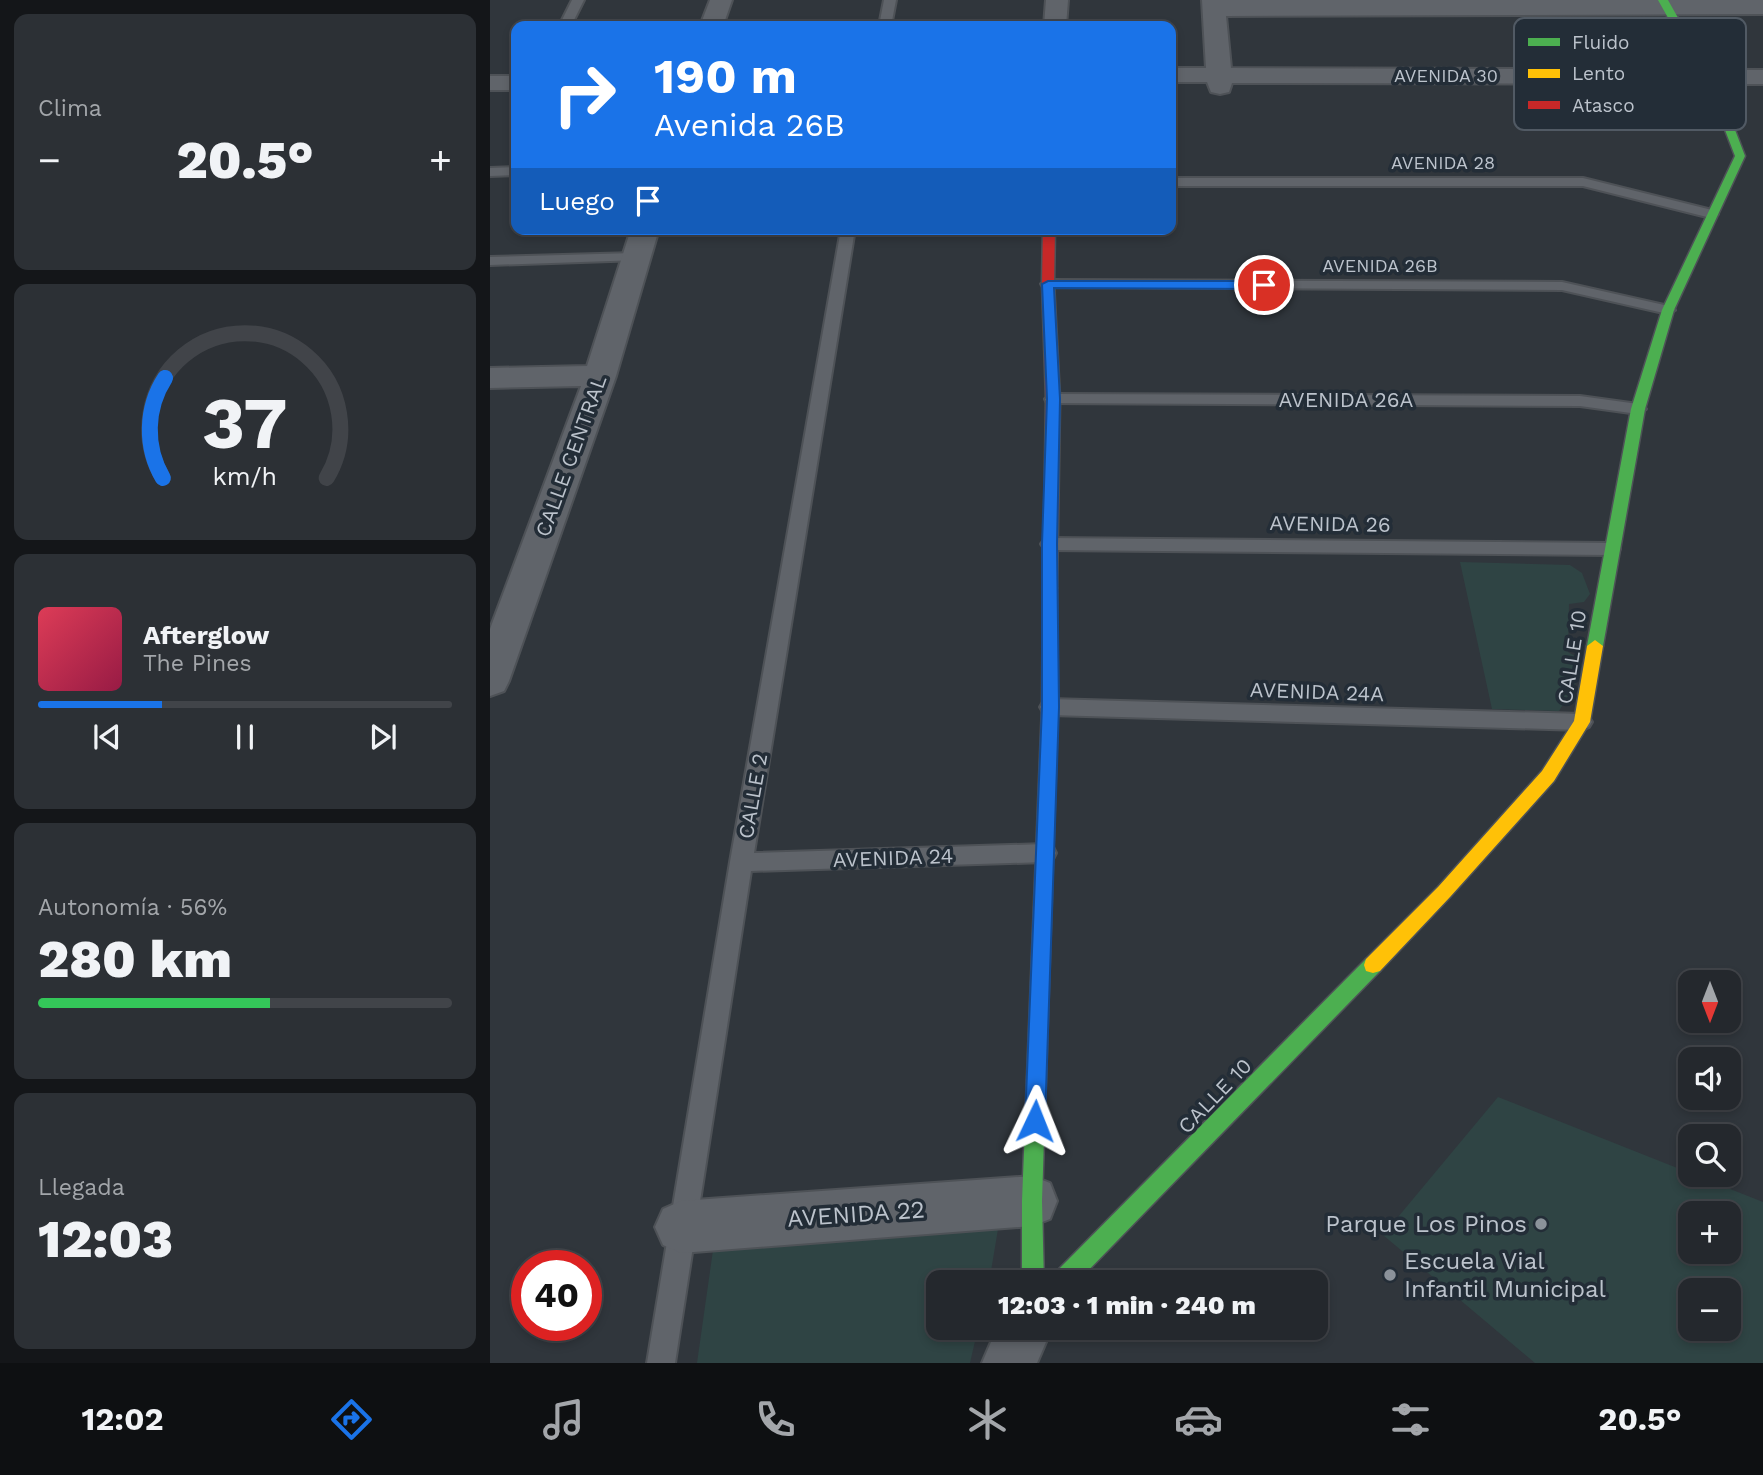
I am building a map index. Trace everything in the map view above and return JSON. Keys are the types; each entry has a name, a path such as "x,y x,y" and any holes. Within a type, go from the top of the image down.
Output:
{"street":[{"path":"714,21 721,0"},
{"path":"1055,21 1057,0"},
{"path":"1220,81 1214,4 1665,4 1763,7"},
{"name":"AVENIDA 30","path":"1176,76 1220,81 1514,82"},
{"name":"AVENIDA 30","path":"1176,86 1220,81"},
{"path":"490,83 511,83"},
{"name":"CALLE 10","path":"1074,1270 1444,892 1548,776 1582,722 1638,410 1668,310 1740,156 1732,130"},
{"path":"1033,1270 1031,1201 1051,707 1049,544 1053,399 1048,284 1049,235"},
{"name":"CALLE CENTRAL","path":"490,681 600,376 640,243"},
{"path":"490,378 600,376"},
{"name":"AVENIDA 22","path":"681,1227 1031,1201"},
{"path":"1009,1363 1020,1340"}],"lane":[{"path":"568,21 578,0"},
{"path":"886,21 890,0"},
{"path":"490,172 511,172"},
{"name":"AVENIDA 28","path":"1176,182 1583,182 1711,214"},
{"name":"CALLE 2","path":"661,1363 741,862 847,235"},
{"path":"490,261 640,243"},
{"name":"AVENIDA 26B","path":"1048,284 1562,286 1668,310"},
{"name":"AVENIDA 26A","path":"1053,399 1580,401 1638,410"},
{"name":"AVENIDA 26","path":"1049,544 1611,549"},
{"name":"AVENIDA 24A","path":"1051,707 1582,722"},
{"name":"AVENIDA 24","path":"741,862 1045,853"}],"green space":[{"path":"1460,562 1570,565 1582,573 1590,594 1584,602 1569,604 1568,652 1580,659 1584,669 1559,711 1492,709"},
{"name":"Parque Los Pinos","path":"1498,1097 1678,1168 1678,1187 1725,1187 1763,1202 1763,1363 1535,1363 1383,1235"},
{"path":"999,1223 991,1270 926,1270 926,1340 975,1340 970,1363 697,1363 715,1236"}],"traffic: fast":[{"path":"1663,0 1673,18"},
{"path":"1595,646 1638,409 1668,310 1740,156 1730,130"},
{"path":"1033,1270 1032,1201 1050,707 1050,588"},
{"path":"1074,1270 1373,965"}],"traffic: slow":[{"path":"1373,965 1444,892 1548,776 1582,722 1595,646"}],"traffic: jam":[{"path":"1049,235 1048,284 1053,399 1050,588"}],"place":[{"name":"Parque Los Pinos","path":"1541,1224"},
{"name":"Escuela Vial Infantil Municipal","path":"1390,1275"}],"route":[{"path":"1035,1121 1051,707 1049,544 1053,399 1048,284 1264,285"}]}
